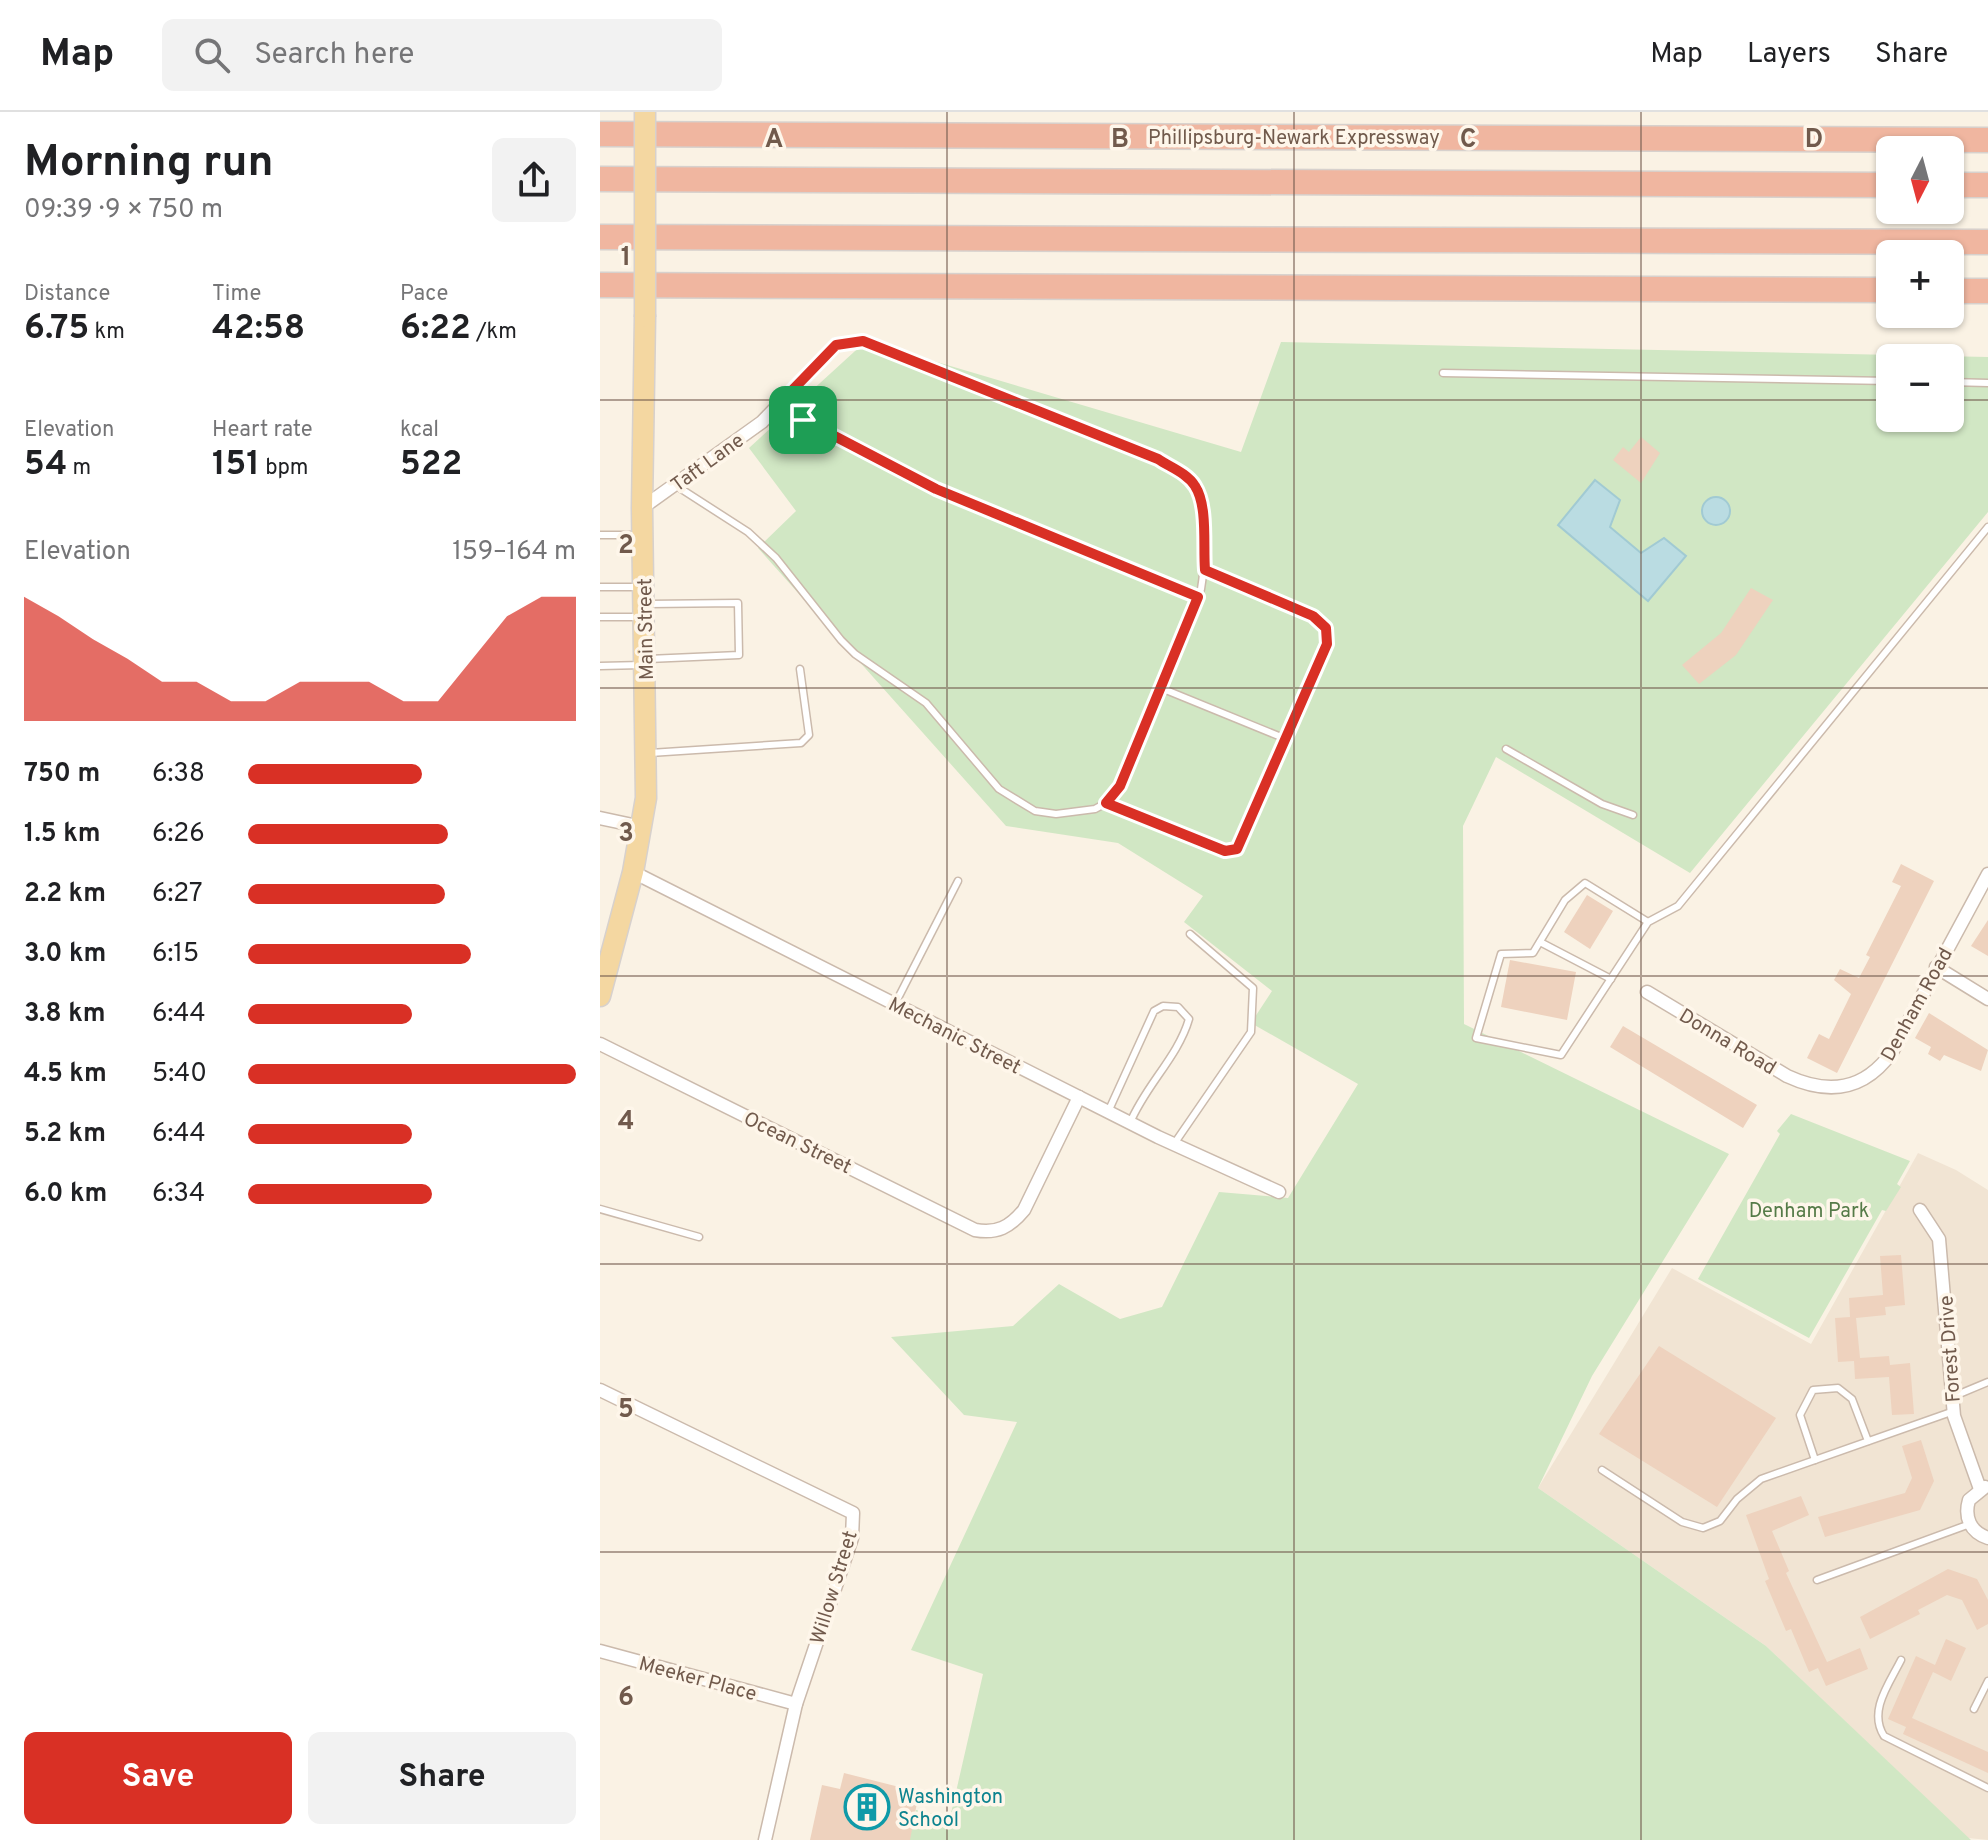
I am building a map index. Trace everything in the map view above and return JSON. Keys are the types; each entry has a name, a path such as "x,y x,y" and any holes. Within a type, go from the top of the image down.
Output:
{"highway":[{"name":"Phillipsburg-Newark Expressway","path":"600,134 1984,140"},
{"path":"600,179 1876,185"},
{"path":"1964,185 1988,185"},
{"path":"600,237 1988,242"},
{"path":"600,285 1876,290"},
{"path":"1964,291 1988,291"}],"main road":[{"name":"Main Street","path":"600,996 642,827 647,753 642,508 645,112"}],"street":[{"name":"Taft Lane","path":"642,508 762,422 836,345"},
{"path":"600,818 642,827"},
{"name":"Mechanic Street","path":"633,872 1130,1123 1279,1192"},
{"name":"Denham Road","path":"1811,1087 1844,1088 1859,1083 1883,1065 1988,874"},
{"path":"1936,967 1988,999"},
{"name":"Donna Road","path":"1647,992 1787,1076 1811,1087"},
{"name":"Ocean Street","path":"600,1044 975,1230 999,1230 1013,1223 1024,1210 1079,1097"},
{"name":"Forest Drive","path":"1920,1210 1939,1239 1954,1411 1962,1445 1984,1487 1967,1508 1970,1524"},
{"name":"Willow Street","path":"600,1390 853,1513 852,1538 796,1704 765,1840"},
{"path":"1970,1524 1988,1538"},
{"name":"Meeker Place","path":"600,1651 796,1704"}],"lane":[{"path":"675,485 748,532 776,558 841,640 855,654 926,703 999,789 1035,811 1056,814 1095,809 1106,803 1120,786 1198,597 1205,570 1202,513 1197,487 1186,475 1158,459 863,341 836,345"},
{"path":"1443,373 1876,381"},
{"path":"1964,382 1988,383"},
{"path":"777,406 936,489 1198,597"},
{"path":"1648,922 1585,883 1565,900 1533,953 1501,954 1476,1038 1561,1055 1648,922 1678,906 1988,527"},
{"path":"600,535 643,535"},
{"path":"1106,803 1225,851 1237,849 1327,644 1326,628 1313,616 1205,570"},
{"path":"600,587 644,603"},
{"path":"600,666 739,655 738,603 644,603 601,617"},
{"path":"647,753 801,743 809,735 800,669"},
{"path":"1161,688 1286,739"},
{"path":"1506,749 1602,804 1633,815"},
{"path":"895,1004 958,881"},
{"path":"1174,1144 1251,1032 1253,988 1190,934"},
{"path":"1540,942 1611,979"},
{"path":"1108,1112 1154,1011 1163,1006 1178,1007 1189,1019 1184,1037 1141,1097 1130,1123"},
{"path":"600,1209 699,1237"},
{"path":"1952,1397 1988,1382"},
{"path":"1815,1460 1800,1415 1813,1390 1823,1386 1838,1388 1852,1399 1868,1441"},
{"path":"1602,1470 1682,1522 1703,1528 1720,1521 1737,1499 1761,1479 1954,1411"},
{"path":"1817,1580 1970,1524"},
{"path":"1901,1660 1877,1711 1877,1725 1884,1736 1988,1788"},
{"path":"1974,1709 1988,1681"}],"shaded area":[{"path":"1918,1153 1956,1170 1988,1190 1988,1840 1968,1838 1766,1646 1538,1488 1672,1268 1811,1344"}],"green space":[{"path":"866,341 1241,452 1281,342 1876,355 1876,432 1964,432 1964,356 1988,357 1988,512 1690,873 1496,757 1463,826 1464,1024 1729,1154 1592,1376 1538,1488 1766,1646 1971,1840 909,1840 916,1810 950,1818 983,1674 911,1650 1017,1422 964,1415 891,1337 1013,1326 1059,1284 1120,1319 1162,1307 1219,1192 1288,1198 1358,1084 1251,1023 1272,991 1184,922 1203,896 1118,843 1006,826 758,548 796,511 749,448"},
{"name":"Denham Park","path":"1791,1114 1910,1161 1897,1184 1901,1187 1886,1211 1882,1210 1809,1338 1698,1279 1780,1134 1777,1131"}],"water":[{"path":"1595,480 1620,500 1610,527 1641,553 1664,538 1686,556 1648,601 1558,525"},
{"path":"1716,497 1726,501 1730,511 1726,521 1716,525 1706,521 1702,511 1706,501"}],"building":[{"path":"1641,437 1660,453 1641,483 1613,460 1623,447 1629,452"},
{"path":"1751,588 1773,600 1736,655 1699,684 1682,665 1721,633"},
{"path":"1901,864 1934,881 1837,1073 1807,1058 1819,1034 1829,1039 1851,994 1834,980 1840,969 1859,978 1870,957 1866,955 1901,886 1892,882"},
{"path":"1587,895 1613,911 1590,949 1564,932"},
{"path":"1988,920 1988,956 1971,946"},
{"path":"1510,960 1576,972 1567,1020 1501,1007"},
{"path":"1929,1013 1988,1050 1981,1071 1944,1055 1940,1061 1928,1054 1931,1047 1915,1038"},
{"path":"1623,1026 1757,1105 1743,1128 1610,1047"},
{"path":"1901,1255 1905,1305 1885,1307 1886,1315 1856,1318 1860,1358 1889,1356 1890,1365 1910,1363 1914,1414 1892,1415 1889,1377 1855,1379 1854,1361 1838,1362 1835,1318 1850,1317 1849,1298 1883,1295 1880,1256"},
{"path":"1659,1346 1776,1418 1717,1507 1599,1434"},
{"path":"1921,1440 1934,1481 1920,1510 1825,1537 1818,1517 1905,1493 1912,1478 1902,1446"},
{"path":"1801,1496 1809,1515 1772,1531 1789,1571 1786,1573 1827,1662 1860,1648 1868,1669 1826,1686 1818,1668 1809,1672 1791,1629 1786,1631 1765,1581 1769,1579 1746,1515"},
{"path":"1948,1569 1977,1579 1988,1600 1988,1624 1977,1630 1962,1600 1947,1595 1918,1610 1920,1614 1870,1639 1860,1617"},
{"path":"1946,1639 1966,1648 1951,1681 1933,1672 1912,1718 1988,1752 1988,1773 1903,1734 1906,1727 1888,1719 1916,1656 1935,1665"},
{"name":"Washington School","path":"844,1773 919,1792 910,1840 810,1840 822,1785 840,1789"}],"place":[{"name":"Washington School","path":"867,1807"}],"route":[{"path":"863,341 1158,459 1186,475 1197,487 1202,513 1205,570 1313,616 1322,622 1329,636 1237,849 1225,851 1106,803 1120,786 1198,597 936,489 803,420 777,406 836,345 863,341"}]}
